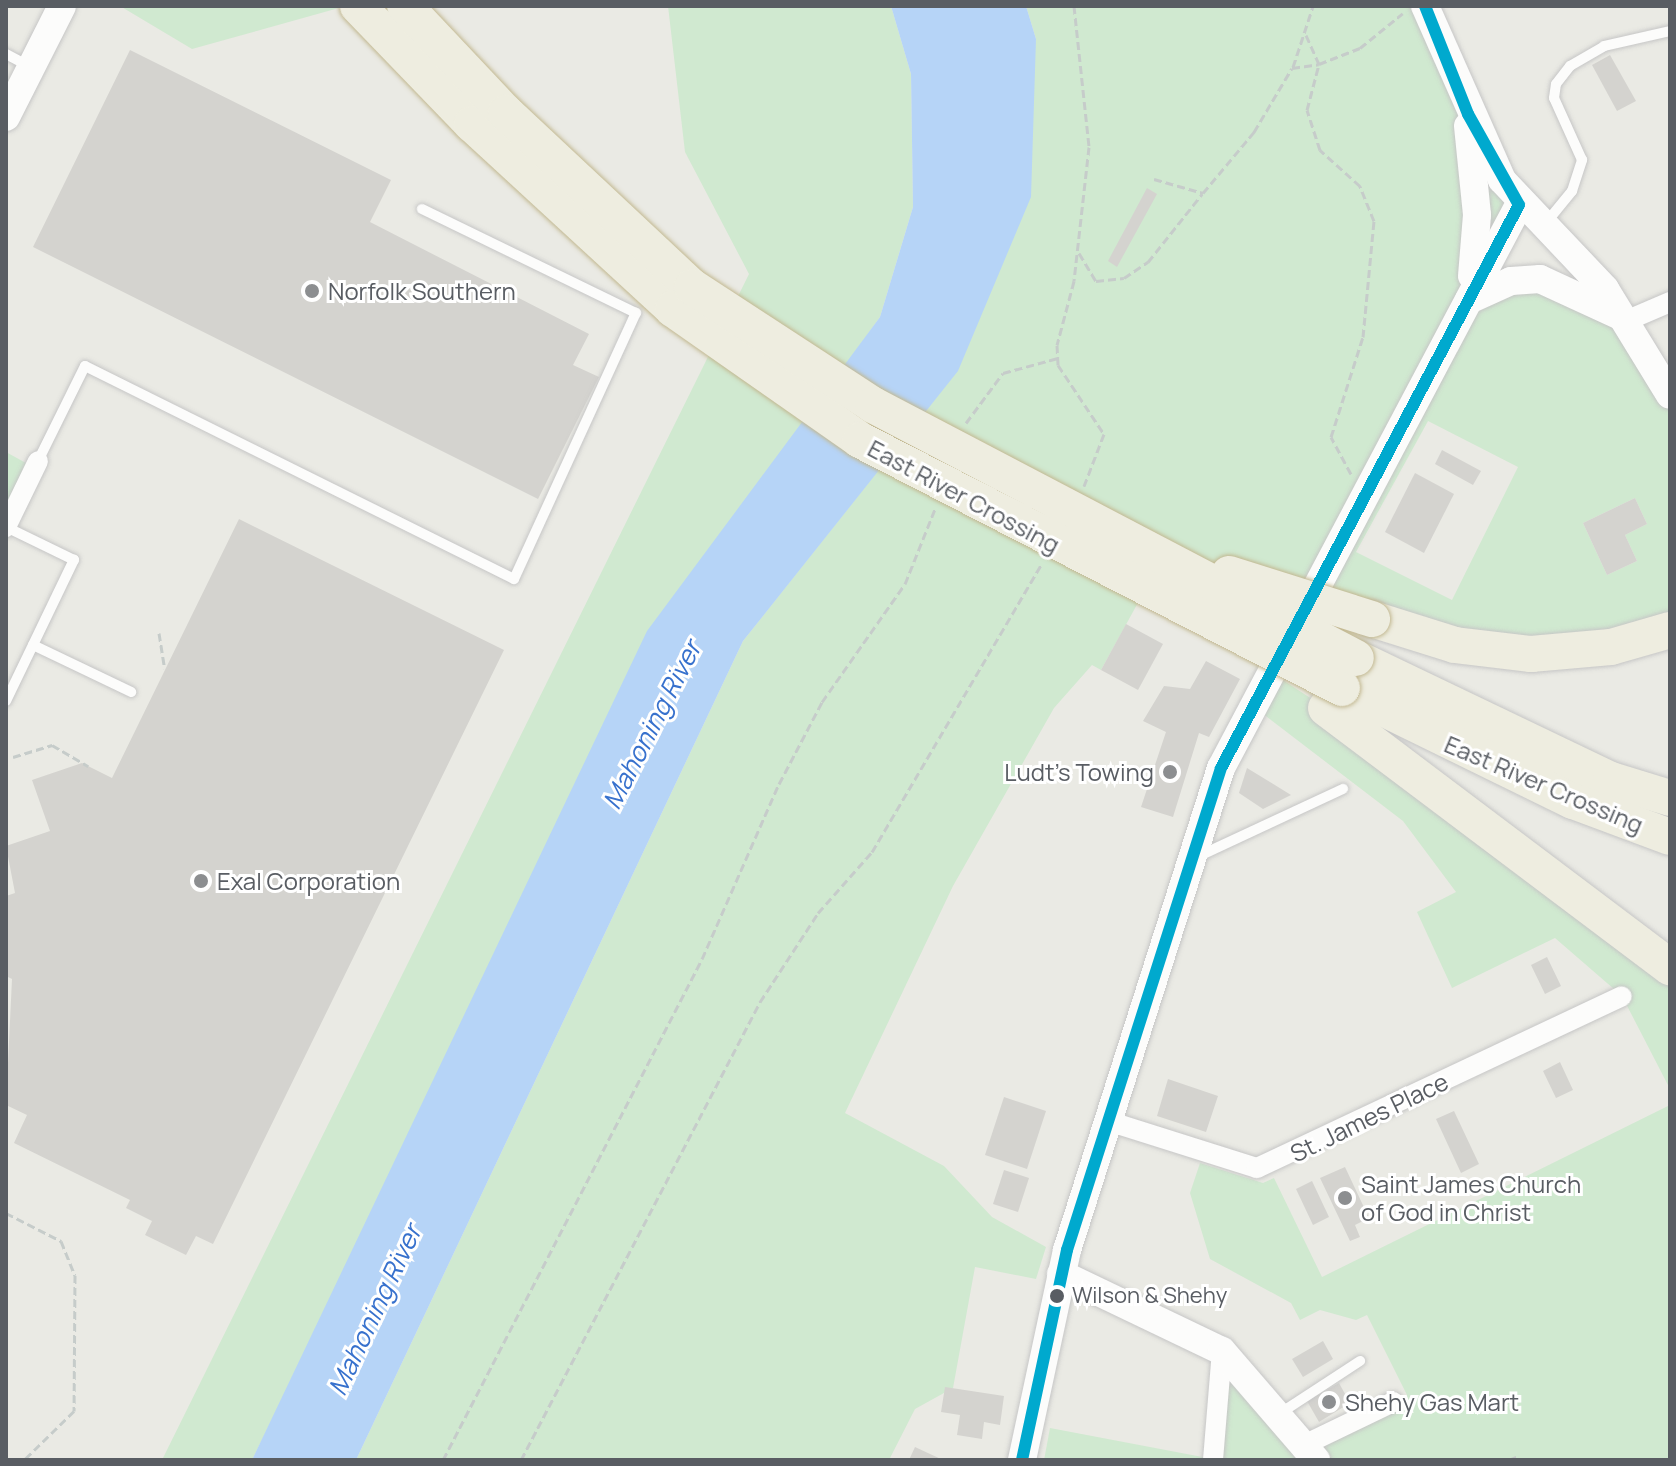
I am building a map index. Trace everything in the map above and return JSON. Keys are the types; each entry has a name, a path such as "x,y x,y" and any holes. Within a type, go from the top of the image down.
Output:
{"highway":[{"name":"East River Crossing","path":"358,6 472,124 673,309 860,440 1151,593 1573,801 1670,837"},
{"name":"East River Crossing","path":"405,6 506,113 692,287 873,405 1119,539 1341,684 1527,743 1670,798"},
{"path":"1119,539 1455,645 1531,654 1611,647 1670,630"},
{"path":"1341,684 1670,967"}],"main road":[{"path":"6,117 62,6"},
{"path":"1425,6 1463,103 1519,205 1628,320 1670,395"},
{"path":"1463,103 1477,215 1469,300"},
{"path":"1022,1460 1061,1274 1221,768 1519,205"},
{"path":"1469,300 1511,281 1540,279 1628,320"},
{"path":"1061,1274 1222,1351 1310,1452"}],"street":[{"path":"1628,320 1670,302"},
{"path":"6,527 38,461"},
{"name":"St. James Place","path":"1108,1121 1257,1168 1622,996"},
{"path":"1213,1460 1222,1351"},
{"path":"1310,1452 1393,1402"}],"lane":[{"path":"1541,229 1572,191 1582,160 1554,98 1556,84 1570,66 1604,46 1670,31"},
{"path":"6,54 31,67"},
{"path":"38,461 85,366 514,579 636,313 422,209"},
{"path":"6,527 74,560 6,701"},
{"path":"33,645 131,692"},
{"path":"1192,859 1343,789"},
{"path":"1279,1414 1360,1361"}],"path":[{"path":"1074,6 1089,147 1078,249 1058,358 1104,434 1080,495"},
{"path":"1078,249 1086,275 1108,284 1124,278 1148,262 1254,132 1292,68 1313,6"},
{"path":"1292,68 1319,64 1360,48 1414,6"},
{"path":"1306,33 1319,64 1307,130 1360,186 1374,221 1363,337 1331,437 1341,465 1369,489"},
{"path":"1154,179 1203,193"},
{"path":"958,436 1003,373 1058,358"},
{"path":"443,1460 702,959 779,784 822,702 905,584 938,500"},
{"path":"521,1460 767,990 818,913 872,852 1049,550"},
{"path":"159,633 165,669"},
{"path":"13,757 52,745 88,766"},
{"path":"6,1213 61,1241 75,1275 74,1411 24,1460"},
{"path":"1509,1460 1516,1457"}],"green space":[{"path":"120,6 346,6 192,49"},
{"path":"668,6 891,6 911,74 913,207 880,317 772,468 416,1126 252,1460 162,1460 749,274 685,152"},
{"path":"1026,6 1425,6 1519,205 1470,299 1511,281 1628,320 1670,395 1670,630 1572,652 1311,599 1275,675 1145,590 1101,670 1092,665 1054,708 953,886 845,1113 944,1166 992,1217 1046,1247 1036,1279 975,1267 953,1388 915,1409 889,1460 356,1460 743,641 958,370 1036,39","holes":["1428,421 1518,467 1452,600 1356,552","1635,498 1647,524 1625,535 1637,561 1607,575 1583,523"]},
{"path":"6,452 35,468 6,527"},
{"path":"1275,675 1381,744 1670,967 1670,1089 1622,996 1555,938 1452,988 1417,912 1456,892 1403,821 1254,707"},
{"path":"1670,1105 1670,1460 1044,1460 1050,1428 1213,1459 1222,1351 1304,1444 1407,1395 1367,1315 1356,1320 1320,1310 1300,1320 1291,1303 1210,1259 1190,1193 1200,1163 1263,1183 1274,1178 1322,1277"}],"water":[{"name":"Mahoning River","path":"891,6 1026,6 1036,39 1031,197 958,371 743,641 356,1460 252,1460 647,631 880,317 913,207 911,74"}],"building":[{"name":"Norfolk Southern","path":"130,50 391,180 370,222 589,334 573,365 599,377 538,499 33,247"},
{"path":"1610,55 1636,101 1617,111 1592,65"},
{"path":"1147,188 1157,194 1117,267 1108,261"},
{"path":"1442,450 1481,471 1473,485 1435,464"},
{"path":"1415,473 1454,494 1424,553 1385,532"},
{"path":"1635,498 1647,524 1625,535 1637,561 1607,575 1583,523"},
{"name":"Exal Corporation","path":"239,519 504,650 213,1244 196,1236 186,1255 145,1235 152,1221 126,1208 130,1200 14,1143 27,1115 6,1105 12,979 6,976 6,896 15,893 6,846 50,831 32,780 82,763 112,778"},
{"path":"1126,624 1163,644 1138,690 1101,670"},
{"name":"Ludt's Towing","path":"1206,661 1240,679 1209,737 1199,733 1173,817 1141,807 1166,732 1143,721 1164,686 1190,689"},
{"path":"1247,768 1291,795 1263,809 1239,793"},
{"path":"1547,957 1561,986 1545,994 1531,965"},
{"path":"1560,1062 1573,1090 1556,1098 1543,1071"},
{"path":"1168,1079 1218,1096 1206,1132 1157,1116"},
{"path":"1004,1097 1046,1111 1027,1169 985,1155"},
{"path":"1454,1111 1479,1164 1461,1173 1436,1119"},
{"name":"Saint James Church of God in Christ","path":"1345,1167 1369,1218 1355,1225 1360,1237 1350,1241 1320,1178"},
{"path":"1004,1170 1029,1178 1018,1212 993,1204"},
{"path":"1312,1181 1329,1217 1313,1225 1296,1189"},
{"path":"1323,1341 1333,1359 1303,1377 1292,1359"},
{"name":"Shehy Gas Mart","path":"1339,1383 1350,1403 1319,1422 1307,1401"},
{"path":"945,1387 1004,1396 1000,1425 984,1422 982,1439 957,1435 960,1415 941,1412"},
{"path":"915,1447 943,1460 909,1460"}],"transit line":[{"path":"1022,1460 1067,1250 1221,768 1519,205 1468,114 1425,6"}],"place":[{"name":"Norfolk Southern","path":"312,291"},
{"name":"Ludt's Towing","path":"1170,772"},
{"name":"Exal Corporation","path":"201,881"},
{"name":"Saint James Church of God in Christ","path":"1345,1198"},
{"name":"Wilson & Shehy","path":"1057,1296"},
{"name":"Shehy Gas Mart","path":"1329,1402"}]}
